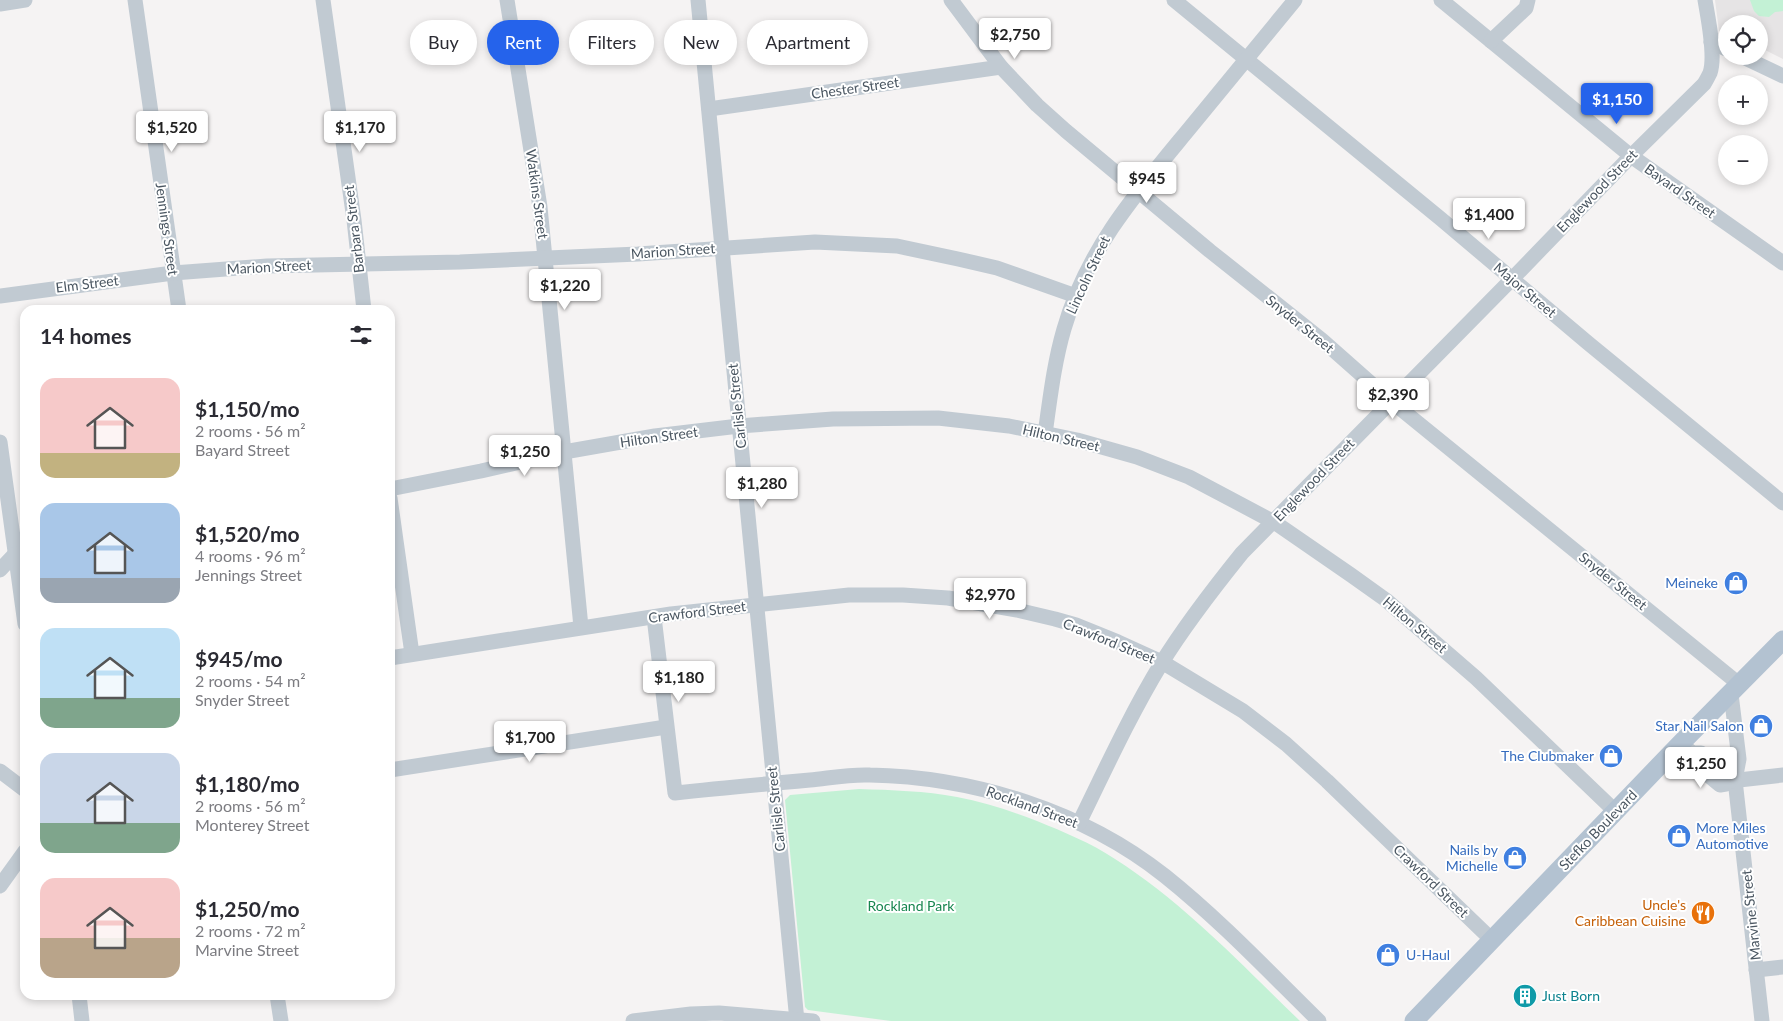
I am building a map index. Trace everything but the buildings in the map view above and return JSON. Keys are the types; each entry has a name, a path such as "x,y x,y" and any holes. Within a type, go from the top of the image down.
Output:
{"main road":[{"name":"Stefko Boulevard","path":"1414,1021 1616,812 1687,748 1735,689 1783,640"}],"street":[{"path":"0,4 25,0"},
{"name":"Jennings Street","path":"135,0 177,305"},
{"name":"Barbara Street","path":"323,0 354,220 363,305"},
{"name":"Watkins Street","path":"507,0 540,207 581,627"},
{"name":"Carlisle Street","path":"698,0 797,1020"},
{"name":"Snyder Street","path":"951,0 969,27 1001,67 1044,112 1322,340 1735,689"},
{"name":"Major Street","path":"1174,0 1783,503"},
{"name":"Lincoln Street","path":"1045,434 1055,365 1064,328 1076,296 1098,250 1112,226 1138,191 1295,0"},
{"name":"Bayard Street","path":"1441,0 1630,156 1783,263"},
{"path":"1491,41 1526,8 1528,0"},
{"name":"Englewood Street","path":"1079,823 1162,662 1202,603 1242,553 1512,279 1630,156 1704,84 1710,72 1711,42 1705,0"},
{"path":"1711,42 1718,46"},
{"path":"1760,65 1783,76"},
{"name":"Chester Street","path":"709,109 1001,67"},
{"name":"Marion Street","path":"174,272 267,266 638,254 815,242 897,246 996,268 1076,296"},
{"name":"Elm Street","path":"0,296 174,272"},
{"name":"Hilton Street","path":"395,488 564,452 654,436 739,426 833,419 938,418 1009,426 1077,440 1137,457 1189,476 1274,522 1386,600 1420,628 1476,678 1616,812"},
{"path":"0,442 20,554 0,570"},
{"path":"395,533 412,654"},
{"name":"Crawford Street","path":"395,657 654,616 849,595 877,594 948,598 1017,610 1076,625 1162,662 1243,711 1286,744 1327,781 1492,940"},
{"path":"395,769 666,727 654,616"},
{"name":"Marvine Street","path":"1735,689 1739,759 1733,780 1762,1021"},
{"name":"Rockland Street","path":"666,727 675,793 868,775 927,779 991,792 1079,823 1121,846 1165,876 1214,919 1319,1021"},
{"path":"1687,748 1692,762 1720,785 1733,780 1783,775"},
{"path":"0,772 20,786"},
{"path":"0,886 20,859"},
{"path":"1756,970 1783,967"},
{"path":"80,1000 82,1021"},
{"path":"278,1000 281,1021"},
{"path":"633,1021 691,1014 720,1014 813,1021"}],"shaded area":[{"path":"1715,0 1783,0 1783,59 1768,52 1768,15 1718,15 1718,23"}],"green space":[{"path":"1750,0 1783,0 1783,11 1775,12 1769,17 1768,15 1758,15 1754,11"},
{"name":"Rockland Park","path":"859,789 933,793 977,801 1037,821 1096,848 1140,876 1165,895 1234,956 1300,1021 891,1021 808,1010 805,1007 785,800 790,795"}],"place":[{"name":"Meineke","path":"1736,583"},
{"name":"Star Nail Salon","path":"1761,726"},
{"name":"The Clubmaker","path":"1611,756"},
{"name":"More Miles Automotive","path":"1679,836"},
{"name":"Nails by Michelle","path":"1515,858"},
{"name":"Uncle's Caribbean Cuisine","path":"1703,913"},
{"name":"U-Haul","path":"1388,955"},
{"name":"Just Born","path":"1525,996"}]}
